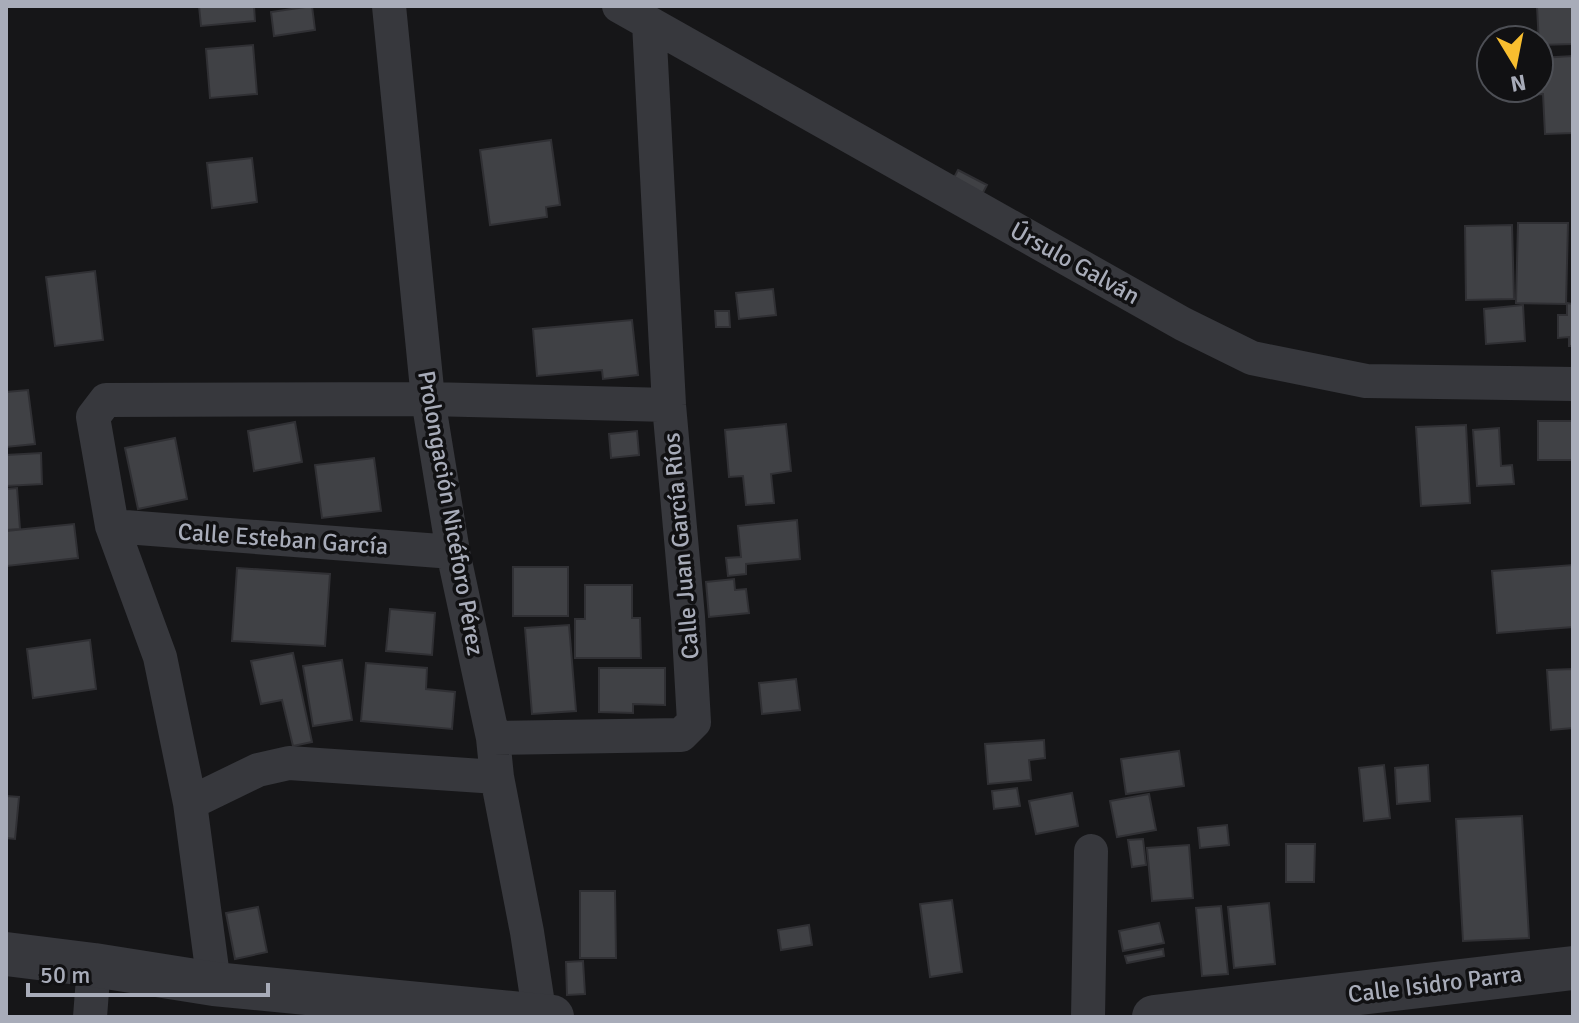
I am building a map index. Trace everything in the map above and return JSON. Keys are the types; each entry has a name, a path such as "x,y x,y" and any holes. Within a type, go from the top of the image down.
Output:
{"street":[{"name":"Prolongación Nicéforo Pérez","path":"389,6 428,399 453,552 493,738 497,777 540,1016"},
{"name":"Úrsulo Galván","path":"619,6 1169,317 1252,358 1366,381 1573,384"},
{"path":"649,23 669,405"},
{"name":"Calle Juan García Ríos","path":"112,526 93,417 106,400 428,399 669,405 694,722 681,735 493,738"},
{"path":"112,526 160,657 190,803 214,984"},
{"name":"Calle Esteban García","path":"112,526 453,552"},
{"path":"190,803 258,770 289,763 497,777"},
{"path":"1088,1017 1091,851"},
{"path":"6,954 214,984 552,1017"},
{"path":"90,1017 94,965"},
{"name":"Calle Isidro Parra","path":"1154,1017 1573,968"}],"building":[{"path":"199,6 254,6 255,21 201,26"},
{"path":"312,6 315,30 274,36 271,12"},
{"path":"1537,6 1573,6 1573,44 1555,45 1555,24 1538,24"},
{"path":"253,45 257,94 210,98 206,49"},
{"path":"1573,56 1573,133 1545,134 1544,104 1555,104 1555,57"},
{"path":"551,140 560,205 546,207 547,217 490,225 480,150"},
{"path":"252,158 257,202 212,208 207,163"},
{"path":"958,170 987,185 977,204 948,189"},
{"path":"1518,223 1568,223 1566,304 1516,303"},
{"path":"1512,225 1514,299 1466,300 1465,226"},
{"path":"95,271 103,340 55,346 46,277"},
{"path":"773,289 776,315 739,319 736,293"},
{"path":"1567,303 1573,304 1573,346 1569,346 1569,337 1558,338 1558,315 1567,315"},
{"path":"1523,305 1525,341 1486,344 1484,309"},
{"path":"715,311 729,311 730,327 716,327"},
{"path":"632,320 638,375 603,379 602,370 537,376 533,329"},
{"path":"28,390 35,444 6,447 6,392"},
{"path":"1538,421 1573,421 1573,460 1538,460"},
{"path":"295,422 302,462 254,471 248,431"},
{"path":"786,424 791,471 771,474 774,503 746,505 743,476 729,477 725,430"},
{"path":"1466,425 1470,503 1421,506 1416,427"},
{"path":"1499,428 1501,466 1512,465 1514,484 1477,486 1473,430"},
{"path":"637,431 639,455 611,458 609,434"},
{"path":"175,438 187,499 138,509 125,448"},
{"path":"41,453 42,484 6,486 6,455"},
{"path":"374,458 381,511 322,518 315,465"},
{"path":"17,488 20,529 6,530 6,489"},
{"path":"797,520 800,559 746,564 746,574 728,576 726,558 741,557 738,526"},
{"path":"74,524 78,558 7,566 6,531"},
{"path":"1573,565 1573,627 1497,633 1492,571"},
{"path":"513,567 568,567 568,616 513,616"},
{"path":"237,568 330,574 325,646 232,641"},
{"path":"734,579 735,590 746,589 749,613 709,617 706,582"},
{"path":"585,585 632,585 632,618 640,618 641,658 575,658 575,619 585,619"},
{"path":"390,609 435,613 432,655 386,651"},
{"path":"569,625 576,711 532,714 525,628"},
{"path":"90,640 96,689 33,698 27,649"},
{"path":"293,653 312,742 293,746 282,700 261,704 251,661"},
{"path":"342,660 352,720 313,726 303,666"},
{"path":"366,663 427,668 426,689 455,692 452,729 361,721"},
{"path":"599,668 665,668 665,705 633,704 633,713 599,712"},
{"path":"1573,669 1573,728 1551,730 1547,670"},
{"path":"796,679 800,710 762,714 759,683"},
{"path":"1044,740 1045,758 1029,760 1031,780 988,784 985,744"},
{"path":"1179,751 1184,786 1126,794 1121,759"},
{"path":"1384,765 1390,818 1364,821 1359,768"},
{"path":"1428,765 1430,801 1397,804 1395,768"},
{"path":"1017,788 1020,806 994,809 992,791"},
{"path":"1072,793 1078,826 1036,834 1029,801"},
{"path":"1149,794 1156,830 1117,837 1110,801"},
{"path":"6,796 19,797 15,839 6,838"},
{"path":"1522,816 1529,938 1463,941 1456,819"},
{"path":"1227,825 1229,845 1200,848 1198,828"},
{"path":"1143,839 1146,865 1132,867 1128,840"},
{"path":"1286,844 1315,844 1314,882 1286,882"},
{"path":"1189,845 1193,898 1152,901 1147,848"},
{"path":"580,891 615,891 616,958 580,958"},
{"path":"952,900 962,972 930,977 920,904"},
{"path":"1269,903 1275,964 1234,968 1228,907"},
{"path":"1221,906 1228,974 1202,976 1196,908"},
{"path":"258,907 267,952 235,959 226,913"},
{"path":"1159,923 1164,943 1123,951 1119,931"},
{"path":"809,925 812,945 781,950 778,930"},
{"path":"1163,949 1164,956 1127,963 1125,956"},
{"path":"583,961 585,994 567,995 566,962"}]}
